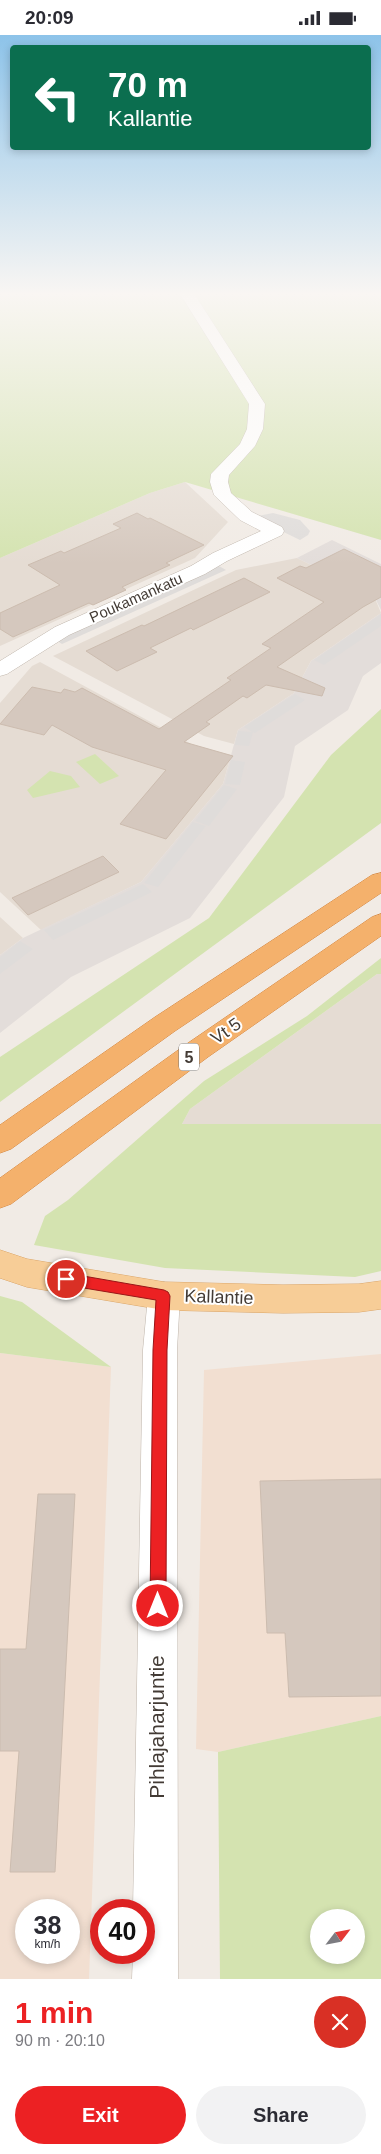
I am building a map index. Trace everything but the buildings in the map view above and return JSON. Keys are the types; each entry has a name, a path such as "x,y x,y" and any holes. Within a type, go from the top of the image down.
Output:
{"highway":[{"name":"5","path":"0,1141 165,1024 381,881"},
{"name":"Vt 5","path":"0,1195 198,1050 381,923"}],"main road":[{"name":"Kallantie","path":"14,1269 164,1296 283,1299 359,1298 381,1295"}],"street":[{"name":"Poukamankatu","path":"0,670 62,631 198,570 220,557 275,531 246,517 223,495 219,482 220,474 247,446 255,429 257,404 244,383"},
{"name":"Pihlajaharjuntie","path":"155,1979 160,1370 164,1296"}],"shaded area":[{"path":"185,482 228,522 195,558 0,646 0,558 150,493"},
{"path":"273,513 300,520 310,531 308,535 300,540 253,517"},
{"path":"332,540 381,564 381,610 374,596 297,558"},
{"path":"297,558 374,596 381,613 311,661 294,693 238,730 234,744 204,736 53,656 236,570"},
{"path":"219,566 226,570 62,644 56,640"},
{"path":"381,613 381,663 363,676 348,710 295,746 284,797 190,918 71,977 0,1033 0,955 23,938 141,882 223,784 238,730 294,693 311,661"},
{"path":"381,614 381,626 324,665 314,660"},
{"path":"40,662 195,746 231,755 223,784 141,882 41,930 0,892 0,703 32,666"},
{"path":"295,694 305,700 255,733 253,732 249,746 235,745 238,731 252,732 244,727"},
{"path":"231,760 245,762 240,785 225,784"},
{"path":"224,785 237,789 209,826 195,821"},
{"path":"193,822 206,826 158,887 144,883"},
{"path":"143,884 152,892 53,940 44,930"},
{"path":"0,917 23,938 0,955"},
{"path":"20,941 33,949 0,974 0,957"},
{"path":"377,974 381,974 381,1124 182,1124 190,1109"},
{"path":"0,1353 111,1367 92,1899 90,1899 89,1979 0,1979"},
{"path":"381,1354 381,1716 218,1752 196,1749 204,1370"}],"green space":[{"path":"0,383 381,383 381,540 185,482 150,493 0,558"},
{"path":"381,709 381,823 0,1102 0,1057 209,918 331,755"},
{"path":"95,754 119,776 100,784 76,762"},
{"path":"50,771 71,776 80,787 33,798 27,790"},
{"path":"381,958 381,974 377,974 190,1109 182,1124 381,1124 381,1271 355,1277 165,1268 34,1245 45,1216 68,1200 204,1081 307,1016"},
{"path":"0,1296 22,1302 111,1367 0,1353"},
{"path":"381,1716 381,1979 220,1979 218,1752"}],"route":[{"path":"66,1279 164,1296 160,1350 158,1606"}]}
